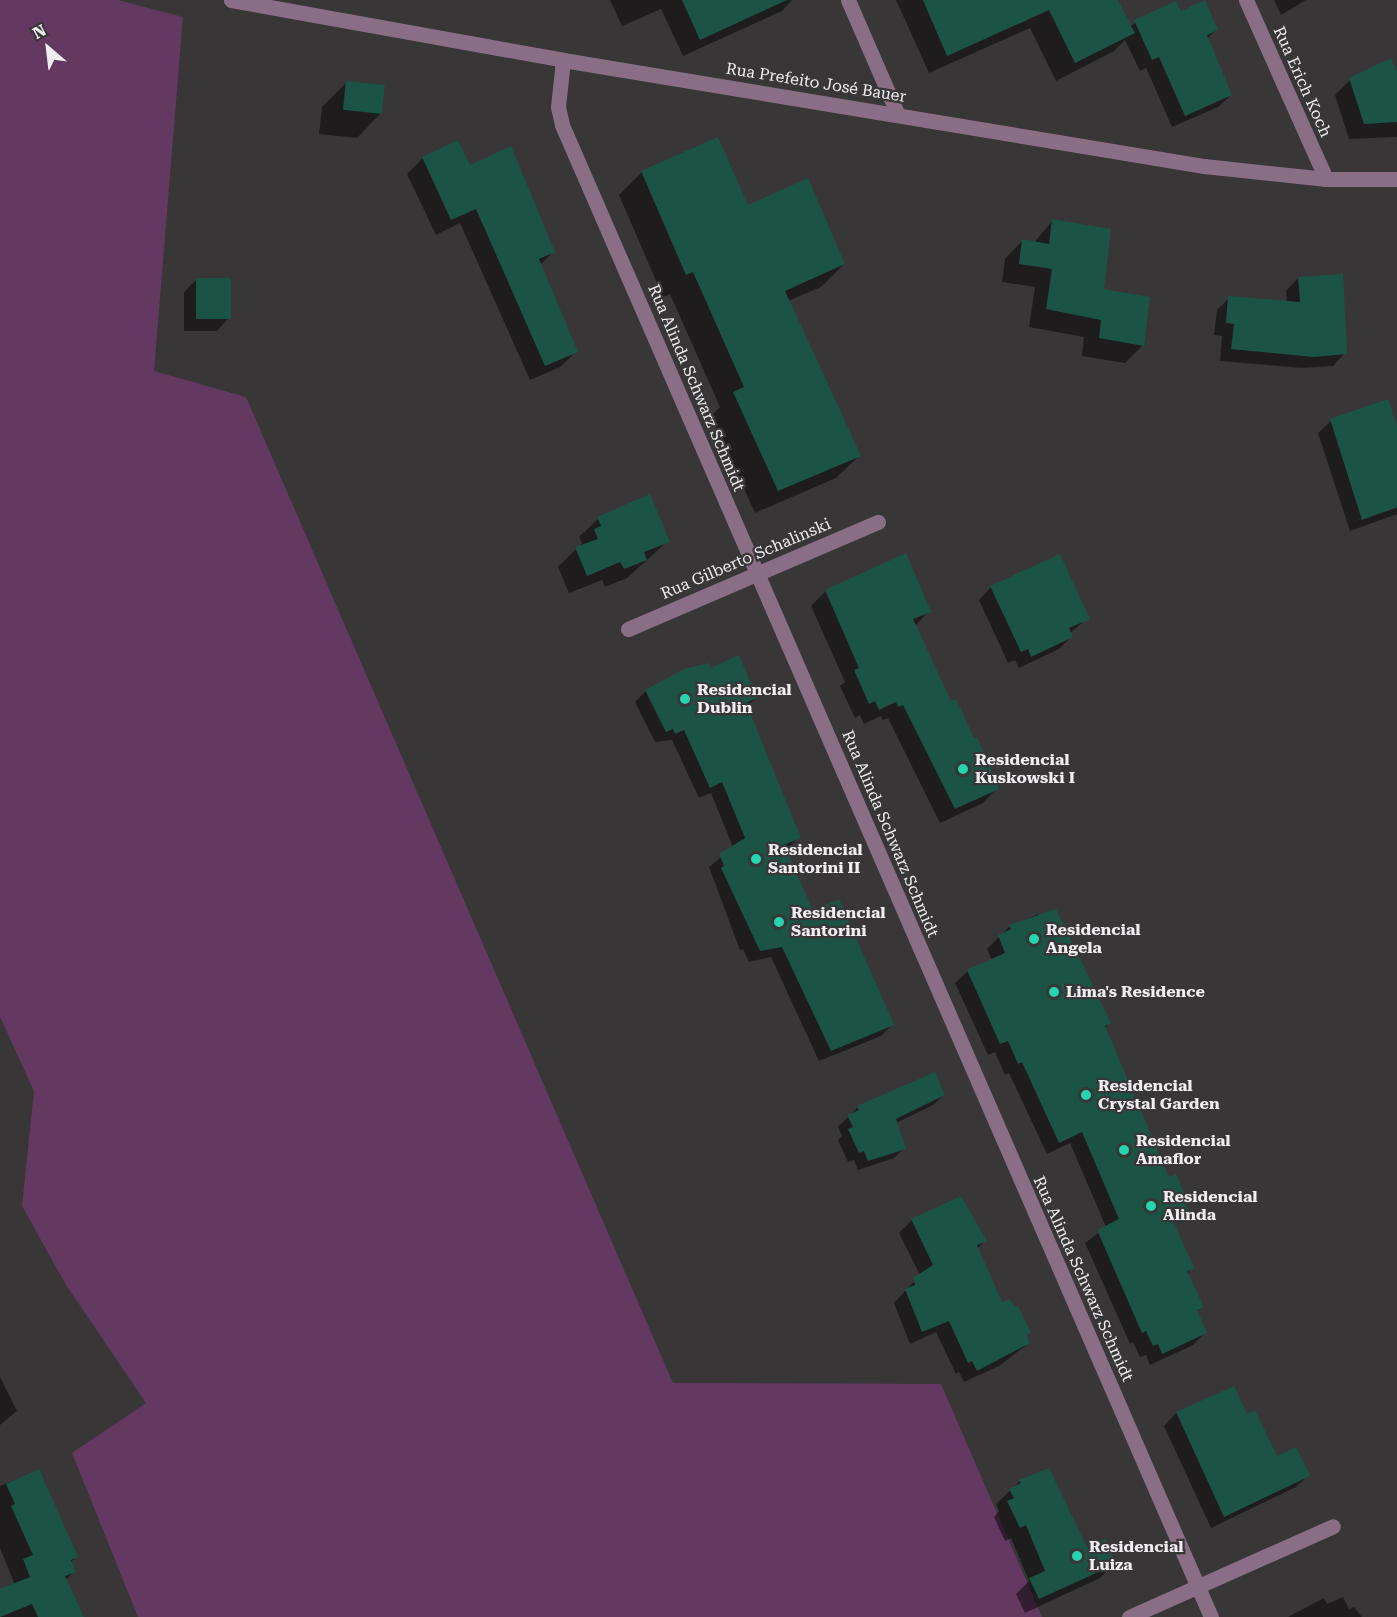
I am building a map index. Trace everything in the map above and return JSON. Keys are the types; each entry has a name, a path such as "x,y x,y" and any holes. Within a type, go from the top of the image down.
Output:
{"street":[{"name":"Rua Prefeito José Bauer","path":"231,0 563,60 1204,166 1326,179 1397,179"},
{"path":"848,0 898,115"},
{"name":"Rua Erich Koch","path":"1246,0 1326,179"},
{"name":"Rua Alinda Schwarz Schmidt","path":"563,60 558,107 562,124 1210,1617"},
{"name":"Rua Gilberto Schalinski","path":"627,629 878,522"},
{"path":"1129,1617 1333,1526"}],"shaded area":[{"path":"0,0 118,0 183,17 154,371 246,397 673,1383 941,1384 1042,1617 138,1617 72,1453 146,1403 66,1285 22,1206 34,1091 0,1017"}],"building":[{"path":"682,0 787,0 700,40"},
{"path":"923,0 1118,0 1135,33 1075,63 1049,10 947,56"},
{"path":"1205,0 1218,30 1207,35 1232,95 1185,116 1159,57 1152,60 1134,20 1176,1 1181,11"},
{"path":"1391,58 1397,72 1397,122 1364,124 1349,78"},
{"path":"346,81 385,85 382,114 343,110"},
{"path":"718,137 748,205 808,178 845,264 785,291 861,456 778,491 733,392 744,387 693,272 686,275 641,171"},
{"path":"458,140 470,165 511,146 555,252 539,259 578,352 545,366 476,209 451,220 422,157"},
{"path":"1052,219 1111,229 1104,289 1150,297 1144,346 1099,338 1101,320 1046,309 1052,269 1019,264 1022,239 1049,244"},
{"path":"1343,274 1347,354 1314,357 1231,349 1234,324 1226,323 1228,296 1300,302 1298,277"},
{"path":"196,278 231,278 231,319 196,319"},
{"path":"1388,399 1397,425 1397,507 1362,520 1330,419"},
{"path":"650,494 670,542 644,552 647,560 624,569 620,562 587,576 575,547 598,539 594,529 601,526 597,517"},
{"path":"906,553 931,612 913,619 951,701 956,699 974,738 977,737 999,789 955,809 903,705 898,707 896,702 879,710 875,701 869,704 854,670 859,668 825,590"},
{"path":"1060,554 1090,619 1069,628 1073,637 1031,657 1028,649 1021,652 990,586"},
{"path":"739,655 757,698 746,703 801,838 784,845 813,911 839,899 894,1025 831,1051 782,947 760,951 721,868 724,866 719,854 745,838 722,782 710,788 684,730 675,734 673,729 666,732 645,690 684,669 709,663 711,668"},
{"path":"1056,909 1111,1023 1105,1026 1169,1177 1176,1174 1186,1197 1183,1199 1189,1211 1174,1223 1194,1268 1187,1272 1204,1307 1197,1310 1207,1333 1162,1354 1158,1344 1153,1346 1146,1331 1142,1333 1097,1230 1119,1219 1082,1132 1059,1143 1022,1062 1018,1064 1008,1041 1000,1044 967,970 1005,953 998,935 1011,929 1009,925"},
{"path":"935,1072 945,1095 896,1119 906,1149 868,1161 864,1151 859,1153 848,1129 853,1127 847,1115 859,1110 857,1106"},
{"path":"961,1196 987,1241 977,1245 1002,1302 1010,1299 1014,1307 1018,1306 1031,1333 1027,1335 1030,1343 977,1371 972,1361 968,1363 949,1321 922,1332 905,1289 915,1285 913,1278 933,1265 911,1219"},
{"path":"1234,1386 1247,1414 1255,1410 1277,1456 1296,1447 1310,1476 1224,1517 1176,1412"},
{"path":"1049,1468 1087,1547 1105,1539 1116,1564 1039,1599 1029,1578 1045,1571 1026,1525 1020,1528 1007,1501 1014,1498 1009,1489 1021,1483 1019,1480"},
{"path":"39,1469 78,1557 71,1560 76,1572 65,1576 84,1617 38,1617 32,1604 0,1617 0,1589 30,1577 23,1559 33,1555 11,1506 15,1504 6,1484"}],"place":[{"name":"Residencial Dublin","path":"685,699"},
{"name":"Residencial Kuskowski I","path":"963,769"},
{"name":"Residencial Santorini II","path":"756,859"},
{"name":"Residencial Santorini","path":"779,922"},
{"name":"Residencial Angela","path":"1034,939"},
{"name":"Lima's Residence","path":"1054,992"},
{"name":"Residencial Crystal Garden","path":"1086,1095"},
{"name":"Residencial Amaflor","path":"1124,1150"},
{"name":"Residencial Alinda","path":"1151,1206"},
{"name":"Residencial Luiza","path":"1077,1556"}]}
